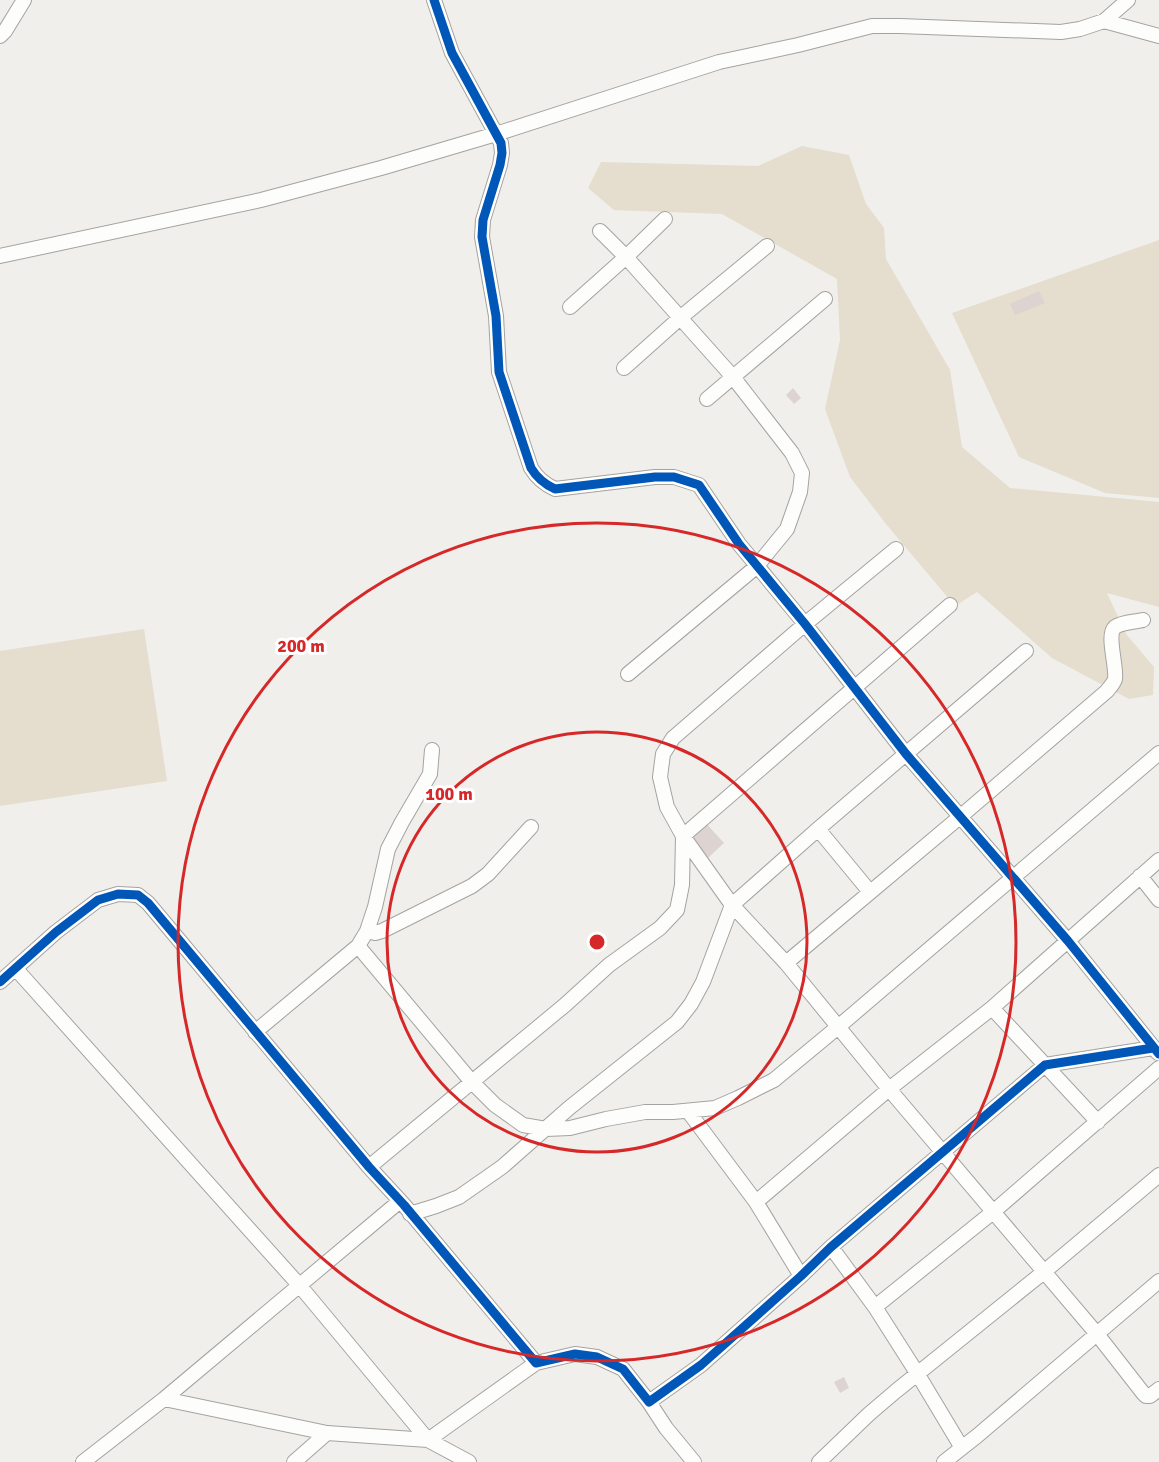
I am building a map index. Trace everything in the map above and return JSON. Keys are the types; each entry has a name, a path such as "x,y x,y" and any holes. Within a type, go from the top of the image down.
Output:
{"street":[{"path":"2,31 24,0"},
{"path":"434,0 452,53 501,144 502,153 483,220 482,237 496,316 499,372 536,477 555,489 655,477 674,477 699,485 711,506 756,567 805,624 906,754 1068,941 1156,1051"},
{"path":"0,256 261,200 496,134 718,62 872,26 1061,32 1080,29 1104,21 1128,0"},
{"path":"1104,21 1159,36"},
{"path":"570,307 665,219"},
{"path":"600,231 733,377 792,453 801,474 800,492 787,529 756,567 628,674"},
{"path":"624,368 767,246"},
{"path":"707,399 825,299"},
{"path":"896,549 673,738 663,754 660,777 668,807 683,836 732,905 786,963 993,1212 1045,1271 1143,1394 1150,1396 1159,1389"},
{"path":"369,1167 565,1005 609,965 660,928 676,910 682,885 683,836 950,605"},
{"path":"786,963 1107,691 1114,680 1115,660 1112,632 1117,626 1143,620"},
{"path":"410,1214 459,1197 502,1167 569,1108 677,1022 691,1004 703,982 732,905 1026,651"},
{"path":"255,1032 358,946 367,931 375,907 388,849 430,774 432,750"},
{"path":"358,946 471,1082 495,1105 523,1125 546,1129 570,1128 645,1112 715,1108 774,1080 1159,753"},
{"path":"367,931 375,933 382,931 472,886 488,874 531,827"},
{"path":"818,829 870,892"},
{"path":"756,1202 890,1089 992,1008 1159,860"},
{"path":"1140,876 1159,900"},
{"path":"0,982 56,932 98,900 118,894 138,895 148,903 536,1363"},
{"path":"16,969 300,1286 428,1440 469,1462"},
{"path":"992,1008 1098,1122"},
{"path":"649,1402 701,1365 801,1276 831,1246 1045,1065 1156,1051"},
{"path":"875,1306 993,1212 1159,1068"},
{"path":"688,1111 756,1202 801,1276"},
{"path":"819,1462 869,1414 917,1373 1045,1271 1159,1175"},
{"path":"84,1462 164,1399 400,1201"},
{"path":"831,1246 875,1306 962,1448"},
{"path":"944,1462 1159,1281"},
{"path":"164,1399 327,1433 428,1440 536,1363 575,1354 597,1357 622,1369 694,1462"},
{"path":"294,1462 327,1433"}],"shaded area":[{"path":"802,146 849,155 866,204 884,228 886,259 950,370 962,447 1010,488 1159,502 1159,607 1107,593 1126,634 1154,667 1153,695 1129,699 1052,658 977,592 955,606 850,477 825,409 840,340 837,279 722,214 614,210 588,188 601,162 758,166"},
{"path":"1159,240 1159,498 1105,493 1019,457 952,313"},
{"path":"144,629 167,781 0,806 0,651"}],"building":[{"path":"1039,291 1045,303 1015,315 1010,304"},
{"path":"793,388 801,398 794,404 786,395"},
{"path":"704,821 724,843 708,858 688,836"},
{"path":"844,1377 849,1388 840,1393 834,1382"}],"cycle path":[{"path":"434,0 452,53 501,143 500,165 483,220 482,237 496,316 499,372 533,472 555,489 655,477 674,477 699,485 739,544 805,624 906,754 1068,941 1159,1054"},
{"path":"0,982 56,932 98,900 118,894 138,895 148,903 536,1363 575,1354 597,1357 623,1369 649,1402 701,1365 831,1247 1045,1065 1153,1048"}]}
